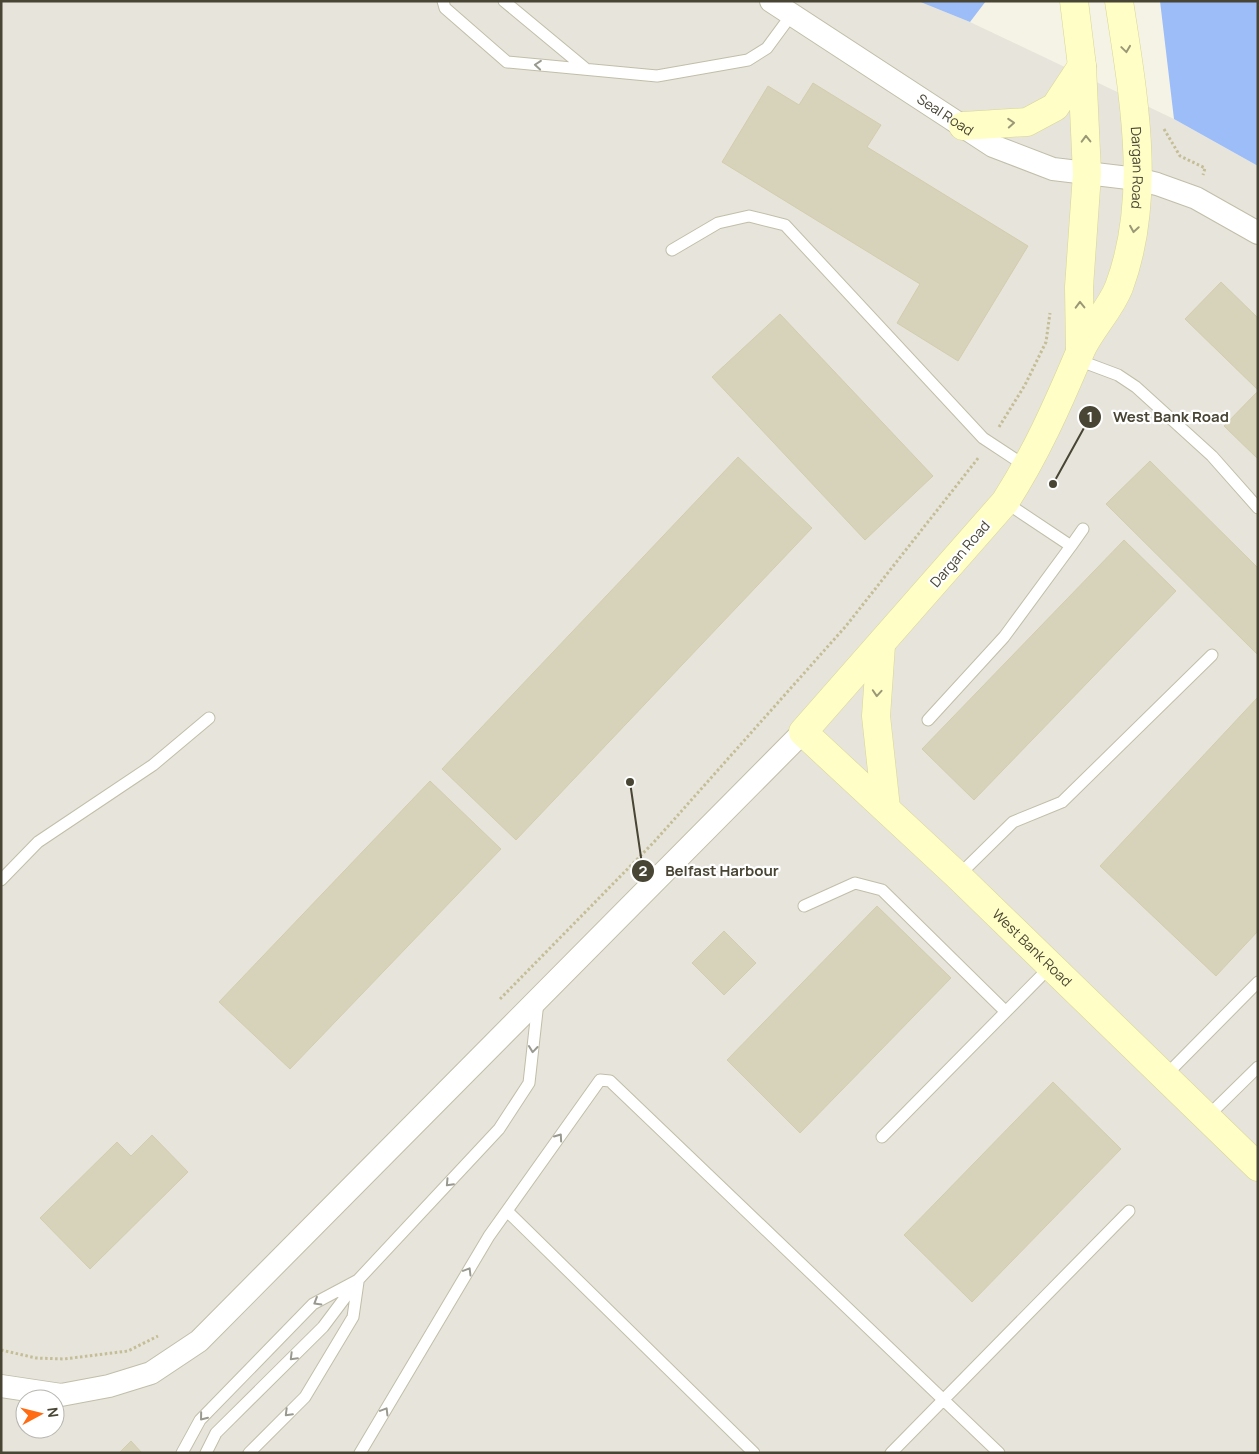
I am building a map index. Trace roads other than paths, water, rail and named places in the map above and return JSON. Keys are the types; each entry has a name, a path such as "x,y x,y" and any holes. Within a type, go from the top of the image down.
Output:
{"street":[{"name":"Seal Road","path":"771,1 993,146 1031,162 1053,168 1087,174 1137,179 1196,198 1258,233"},
{"name":"Dargan Road","path":"1074,1 1082,66 1087,174 1079,287 1079,356"},
{"name":"Dargan Road","path":"803,732 1005,502 1027,467 1079,356 1118,289 1130,252 1135,224 1137,179 1132,84 1119,1"},
{"path":"963,126 1027,122 1055,107 1082,66"},
{"path":"881,645 876,707 886,808"},
{"path":"1,1386 61,1395 109,1386 152,1373 199,1342 803,732"},
{"name":"West Bank Road","path":"803,732 958,876 1258,1167"}],"lane":[{"path":"443,1 445,8 507,62 657,76 748,60 767,48 792,14"},
{"path":"504,1 586,69"},
{"path":"672,250 718,223 750,216 785,225 983,438 1027,467"},
{"path":"1079,356 1118,375 1136,387 1212,456 1258,508"},
{"path":"1005,502 1071,546"},
{"path":"928,720 1004,637 1083,529"},
{"path":"958,876 1013,822 1062,802 1212,655"},
{"path":"1,880 38,842 153,765 209,718"},
{"path":"804,906 855,883 882,890 1005,1011"},
{"path":"882,1137 1051,966"},
{"path":"1165,1076 1258,982"},
{"path":"206,1453 216,1433 323,1327 358,1280 499,1129 530,1083 538,1000"},
{"path":"1207,1117 1258,1066"},
{"path":"360,1453 489,1236 600,1080 610,1082 999,1453"},
{"path":"507,1211 754,1453"},
{"path":"891,1453 1129,1211"},
{"path":"182,1453 200,1420 312,1304 358,1280"},
{"path":"249,1453 305,1397 352,1317 358,1280"}],"water":[{"path":"918,1 986,1 970,22"},
{"path":"1160,1 1258,1 1258,166 1174,119"}],"place":[{"name":"West Bank Road","path":"1053,484"},
{"name":"Belfast Harbour","path":"630,782"}]}
